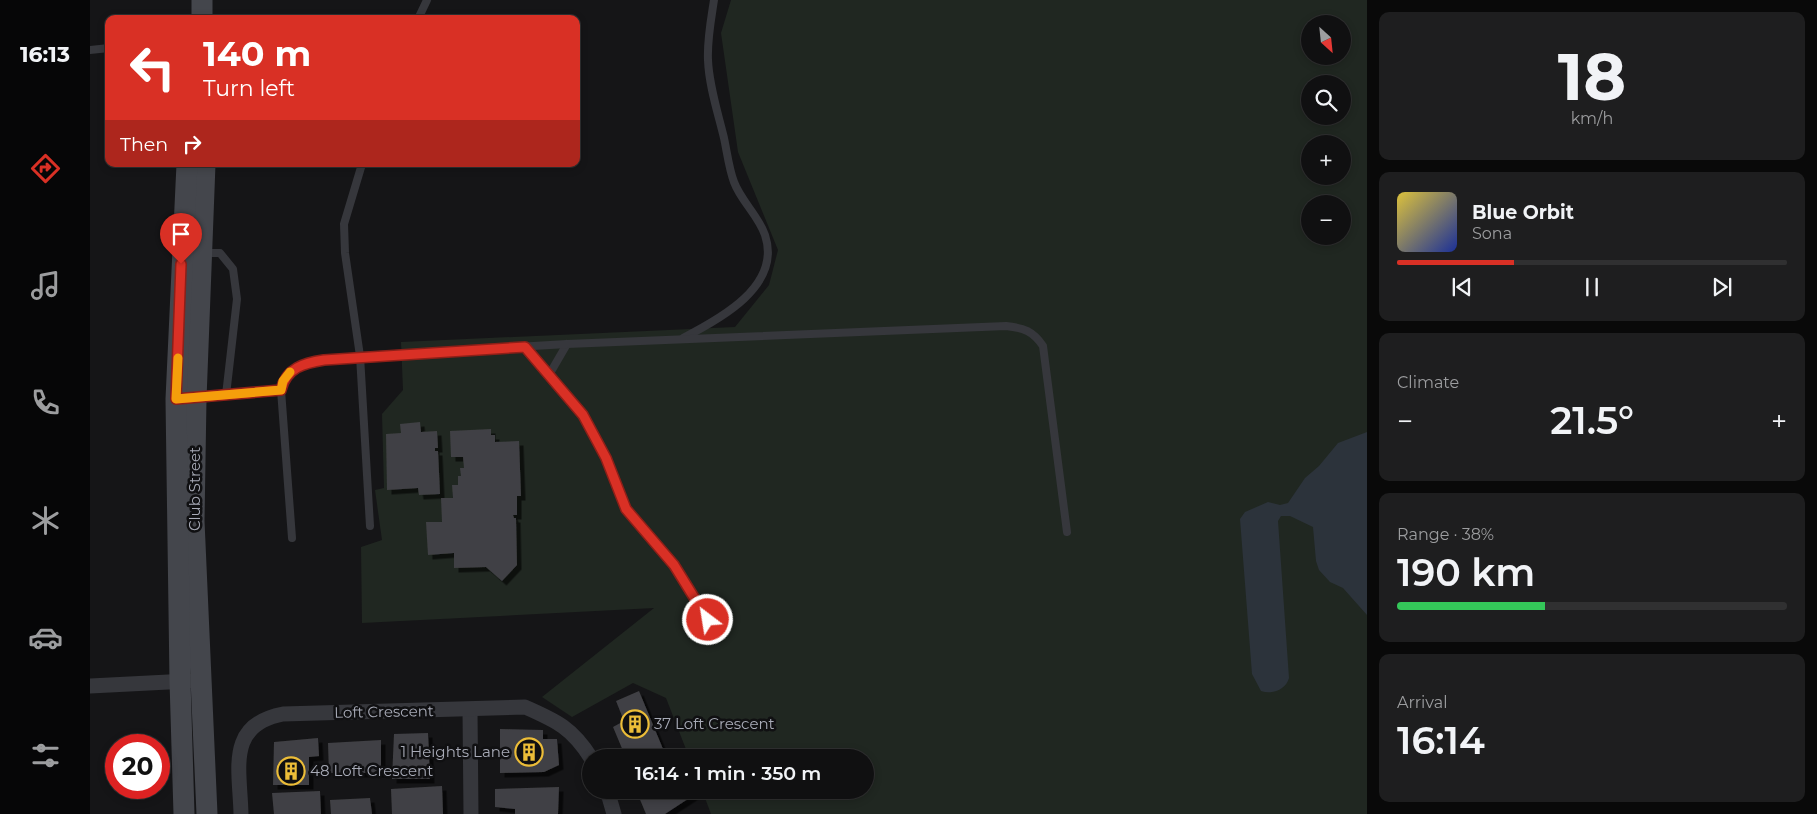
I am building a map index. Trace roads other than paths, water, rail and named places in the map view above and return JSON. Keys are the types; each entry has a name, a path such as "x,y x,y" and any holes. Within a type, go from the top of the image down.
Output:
{"main road":[{"path":"202,0 202,15"},
{"name":"Club Street","path":"184,814 180,681 186,399 187,167"},
{"name":"Club Street","path":"205,167 201,253 186,399 194,521 207,814"}],"street":[{"path":"90,686 201,681"},
{"name":"Loft Crescent","path":"241,814 240,748 248,730 265,718 283,714 525,707 558,721 583,744 586,749"},
{"path":"470,710 471,814"},
{"path":"610,799 614,814"}],"lane":[{"path":"420,15 427,0"},
{"path":"681,339 716,321 737,306 754,288 766,266 768,248 761,225 734,182 716,106 708,61 708,40 714,0"},
{"path":"90,50 105,48"},
{"path":"361,167 344,224 345,253 360,356 370,526"},
{"path":"201,253 220,254 233,269 237,299 226,394"},
{"path":"292,538 281,390 283,381 290,373 306,362 360,356 568,344 1006,326 1024,328 1036,334 1043,346 1067,532"},
{"path":"549,374 568,344"},
{"path":"525,347 575,404 593,432 606,458 630,516 674,565 708,620"},
{"path":"186,399 281,390"}],"place":[{"name":"37 Loft Crescent","path":"635,724"},
{"name":"1 Heights Lane","path":"529,752"},
{"name":"48 Loft Crescent","path":"291,771"}]}
